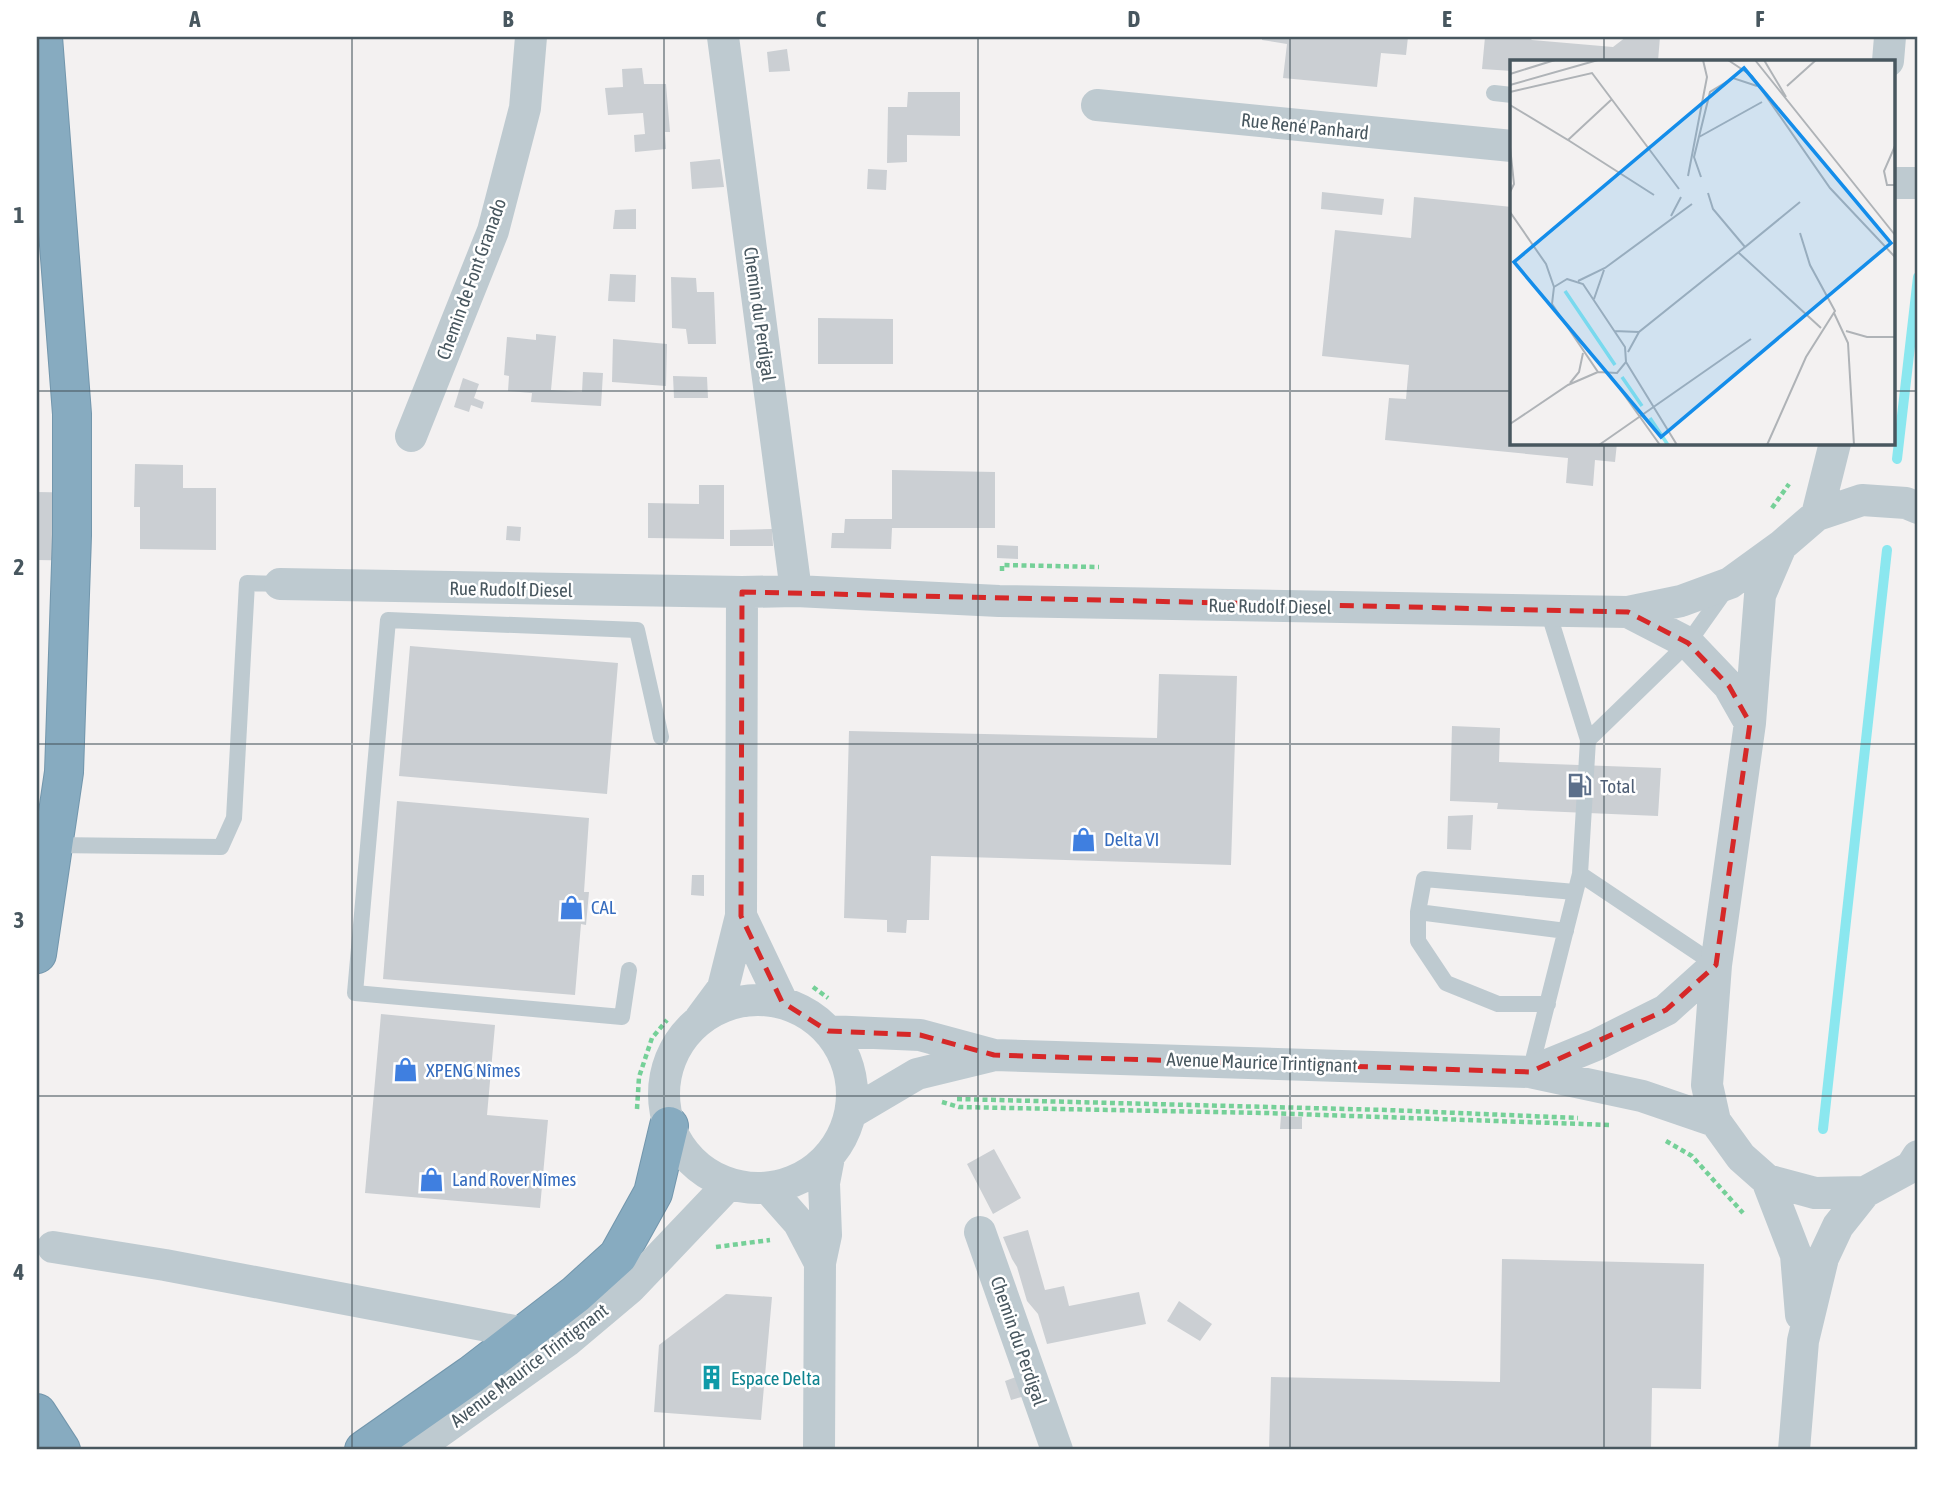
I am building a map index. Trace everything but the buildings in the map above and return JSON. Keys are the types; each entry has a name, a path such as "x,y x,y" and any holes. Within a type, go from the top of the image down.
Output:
{"highway":[{"path":"37,954 64,772 72,535 72,414 46,46"},
{"path":"364,1450 471,1375 576,1294 628,1267 653,1193 653,1122"},
{"path":"37,1413 61,1450"}],"street":[{"name":"Chemin de Font Granado","path":"411,436 493,232 525,108 531,37"},
{"name":"Chemin du Perdigal","path":"723,37 796,591"},
{"path":"1888,60 1890,37"},
{"name":"Rue René Panhard","path":"1097,105 1510,146"},
{"path":"1896,183 1918,183"},
{"path":"1817,515 1835,444"},
{"path":"1817,515 1862,500 1906,503 1918,508"},
{"name":"Rue Rudolf Diesel","path":"281,584 796,591 999,601 1628,612 1681,601 1730,583 1781,546 1817,515"},
{"path":"1781,546 1760,595 1750,723 1716,965 1707,1085 1715,1121 1741,1157 1767,1180 1815,1194 1865,1192"},
{"path":"686,1017 726,1004 755,999 782,1002 807,1013 832,1015 852,1084 851,1113 843,1137 829,1157 812,1172 792,1183 769,1189 748,1188 729,1184 703,1171 653,1122 663,1096 666,1067 686,1017 723,988 740,916 742,592"},
{"path":"1628,612 1688,643 1729,686 1750,723"},
{"path":"740,916 782,1002"},
{"name":"Avenue Maurice Trintignant","path":"1530,1072 1596,1045 1666,1010 1716,965"},
{"name":"Avenue Maurice Trintignant","path":"832,1015 994,1055 1530,1072 1642,1096 1715,1121"},
{"name":"Avenue Maurice Trintignant","path":"851,1113 917,1074 994,1055"},
{"path":"1794,1450 1803,1341 1823,1258 1838,1226 1865,1192 1911,1167 1918,1156"},
{"path":"819,1450 821,1263 826,1235 824,1183 829,1157"},
{"path":"1767,1180 1796,1255 1803,1341"},
{"name":"Avenue Maurice Trintignant","path":"414,1450 567,1341 628,1267 729,1184"},
{"path":"769,1189 799,1223 821,1263"},
{"name":"Chemin du Perdigal","path":"980,1232 1057,1450"},
{"path":"53,1247 165,1265 567,1341"}],"lane":[{"path":"1494,93 1510,94"},
{"path":"53,845 221,847 234,818 247,583 281,584"},
{"path":"1588,740 1688,643 1730,583"},
{"path":"1530,1072 1580,874 1588,740 1548,611"},
{"path":"629,970 622,1017 355,993 388,620 637,630 661,737"},
{"path":"1580,874 1716,965"},
{"path":"1548,1004 1498,1004 1446,983 1418,941 1418,912 1424,879 1575,892"},
{"path":"1418,912 1566,931"}],"path":[{"path":"1768,515 1796,474"},
{"path":"999,601 1002,565 1112,567"},
{"path":"804,979 823,996 832,1015"},
{"path":"653,1122 639,1077 652,1038 686,1017"},
{"path":"1613,1125 1266,1113 973,1107 939,1099 1507,1114 1619,1121"},
{"path":"1656,1135 1692,1156 1751,1222"},
{"path":"1671,1136 1692,1149 1710,1166"},
{"path":"712,1247 774,1240"}],"highlighted area":[{"path":"742,592 1628,612 1688,643 1729,686 1750,723 1716,965 1666,1010 1530,1072 994,1055 920,1035 828,1031 782,1002 741,916"}],"waterway":[{"path":"1897,459 1918,277"},
{"path":"1823,1129 1887,550"}],"place":[{"name":"Total","path":"1580,786"},
{"name":"Delta VI","path":"1084,839"},
{"name":"CAL","path":"571,907"},
{"name":"XPENG Nîmes","path":"406,1070"},
{"name":"Land Rover Nîmes","path":"432,1179"},
{"name":"Espace Delta","path":"711,1378"}]}
